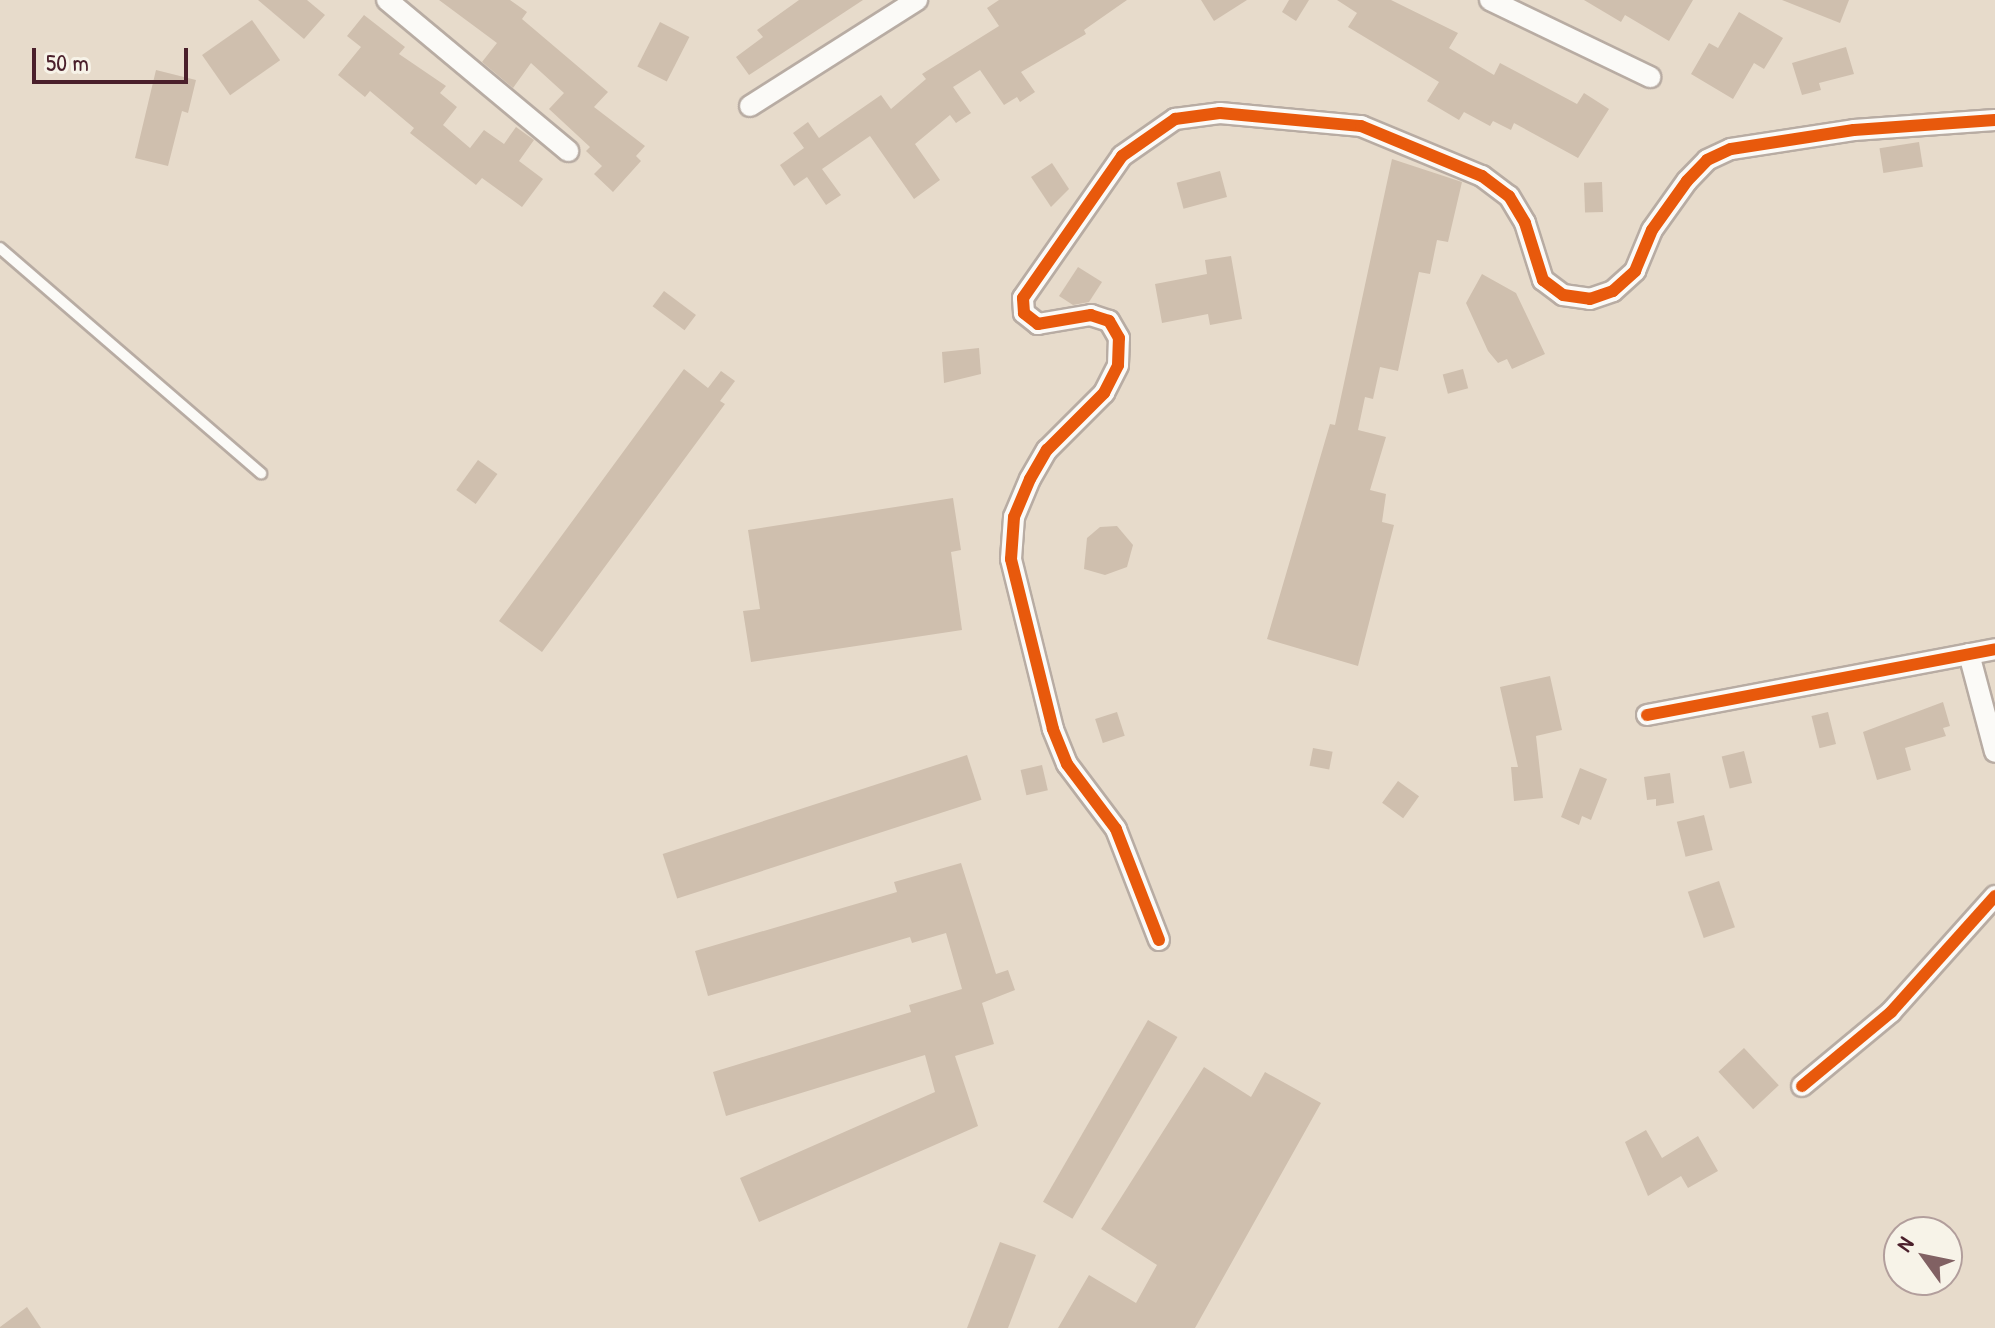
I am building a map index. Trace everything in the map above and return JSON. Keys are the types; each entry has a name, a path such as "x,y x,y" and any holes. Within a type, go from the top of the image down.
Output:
{"street":[{"path":"387,0 568,151"},
{"path":"750,106 917,0"},
{"path":"1490,0 1650,77"},
{"path":"1159,940 1116,829 1067,764 1053,729 1011,559 1014,517 1030,479 1047,450 1104,393 1118,365 1119,338 1109,321 1091,315 1038,324 1024,313 1023,298 1122,156 1175,119 1220,113 1361,126 1482,176 1509,196 1525,223 1543,280 1563,295 1590,299 1613,291 1635,271 1652,230 1687,181 1707,160 1731,149 1854,130 1995,120"},
{"path":"1647,715 1995,649"},
{"path":"1969,654 1995,752"},
{"path":"1802,1086 1891,1012 1995,896"}],"lane":[{"path":"0,248 261,473"}],"building":[{"path":"258,0 307,0 325,15 304,39"},
{"path":"439,0 510,0 527,12 522,19 608,92 594,107 645,146 636,156 641,161 613,192 594,174 602,166 586,151 590,147 549,109 564,93 531,63 513,88 482,62 497,43"},
{"path":"799,0 863,0 749,75 736,57 763,37 757,30"},
{"path":"999,0 1127,0 1084,30 1086,34 1021,72 1035,92 1020,102 1017,97 1004,105 980,70 953,87 971,113 956,123 950,115 915,144 940,180 914,199 870,136 822,169 841,195 826,205 807,177 794,186 780,165 804,148 793,133 808,122 819,138 881,95 891,109 926,79 922,74 999,26 987,8"},
{"path":"1201,0 1247,0 1214,21"},
{"path":"1289,0 1309,0 1296,21 1282,12"},
{"path":"1337,0 1391,0 1458,33 1449,48 1494,75 1500,63 1577,104 1584,93 1609,109 1578,158 1514,123 1511,130 1493,121 1490,126 1464,112 1459,120 1427,101 1439,82 1348,27 1357,13"},
{"path":"1584,0 1693,0 1669,41 1625,15 1621,22"},
{"path":"1782,0 1849,0 1840,23"},
{"path":"1739,12 1783,38 1764,69 1754,63 1733,99 1691,74 1709,43 1718,48"},
{"path":"364,15 405,47 399,54 446,86 440,93 457,107 443,125 470,148 484,130 504,144 516,127 534,140 519,161 543,179 522,207 482,178 476,185 410,133 414,128 370,91 365,97 338,75 361,47 347,36"},
{"path":"252,20 280,60 230,95 202,55"},
{"path":"660,22 689,37 667,82 637,67"},
{"path":"1846,47 1854,74 1819,83 1821,90 1802,95 1792,63"},
{"path":"156,70 196,80 188,113 182,111 168,166 135,158"},
{"path":"1919,142 1923,167 1883,173 1879,148"},
{"path":"1392,159 1462,182 1448,242 1437,240 1430,274 1419,272 1398,371 1380,367 1373,399 1365,397 1358,430 1386,437 1370,490 1386,494 1382,522 1394,525 1358,666 1267,639 1330,424 1335,425"},
{"path":"1052,163 1069,189 1051,207 1031,177"},
{"path":"1220,171 1227,197 1184,209 1177,183"},
{"path":"1602,182 1603,212 1585,213 1584,183"},
{"path":"1231,256 1242,319 1210,325 1208,314 1162,323 1155,284 1207,274 1205,260"},
{"path":"1078,267 1102,282 1089,302 1073,305 1059,296"},
{"path":"1482,274 1516,293 1545,354 1512,369 1507,359 1498,363 1488,351 1466,303"},
{"path":"664,291 696,315 685,330 653,306"},
{"path":"979,348 981,374 944,383 942,352"},
{"path":"684,369 708,388 721,371 735,381 720,401 725,404 542,652 499,621"},
{"path":"1463,369 1468,388 1448,394 1443,374"},
{"path":"478,460 497,474 476,504 456,490"},
{"path":"953,498 961,550 951,552 962,630 751,662 743,611 760,609 748,530"},
{"path":"1117,526 1133,545 1127,567 1105,575 1084,569 1087,538 1100,527"},
{"path":"1550,676 1562,730 1536,736 1543,798 1514,801 1511,767 1518,767 1500,687"},
{"path":"1943,702 1950,726 1943,728 1946,736 1905,748 1911,770 1877,780 1863,732"},
{"path":"1117,712 1125,736 1103,743 1095,719"},
{"path":"1828,712 1836,744 1819,748 1812,716"},
{"path":"1313,748 1333,752 1329,769 1310,766"},
{"path":"1744,751 1752,783 1730,789 1722,757"},
{"path":"967,755 982,800 677,899 663,854"},
{"path":"1042,765 1048,790 1026,795 1021,770"},
{"path":"1580,768 1607,779 1591,820 1582,816 1579,825 1561,817"},
{"path":"1670,773 1674,803 1656,806 1656,799 1647,800 1644,777"},
{"path":"1398,781 1419,796 1403,818 1382,803"},
{"path":"1704,815 1713,850 1686,857 1677,822"},
{"path":"961,863 996,974 1008,970 1015,990 982,1003 994,1044 955,1056 978,1126 759,1222 740,1178 935,1092 925,1055 726,1116 713,1072 911,1012 909,1005 962,989 946,933 912,943 910,937 708,996 695,951 897,892 894,882"},
{"path":"1719,881 1735,927 1704,938 1688,892"},
{"path":"1148,1020 1177,1037 1072,1219 1043,1202"},
{"path":"1744,1048 1779,1085 1753,1109 1718,1072"},
{"path":"1204,1067 1251,1097 1265,1072 1321,1103 1195,1328 1058,1328 1089,1275 1136,1303 1157,1265 1101,1229"},
{"path":"1646,1130 1662,1158 1698,1136 1718,1171 1688,1188 1681,1176 1648,1196 1625,1142"},
{"path":"1000,1242 1036,1255 1008,1328 967,1328"},
{"path":"27,1307 41,1328 0,1328 0,1327"}],"cycle path":[{"path":"1159,940 1116,829 1067,764 1053,729 1011,559 1014,517 1030,479 1047,450 1104,393 1118,365 1119,338 1109,321 1091,315 1038,324 1024,313 1023,298 1122,156 1175,119 1220,113 1361,126 1482,176 1509,196 1525,223 1543,280 1563,295 1590,299 1613,291 1635,271 1652,230 1687,181 1707,160 1731,149 1854,130 1995,120"},
{"path":"1647,715 1995,649"},
{"path":"1802,1086 1891,1012 1995,896"}]}
